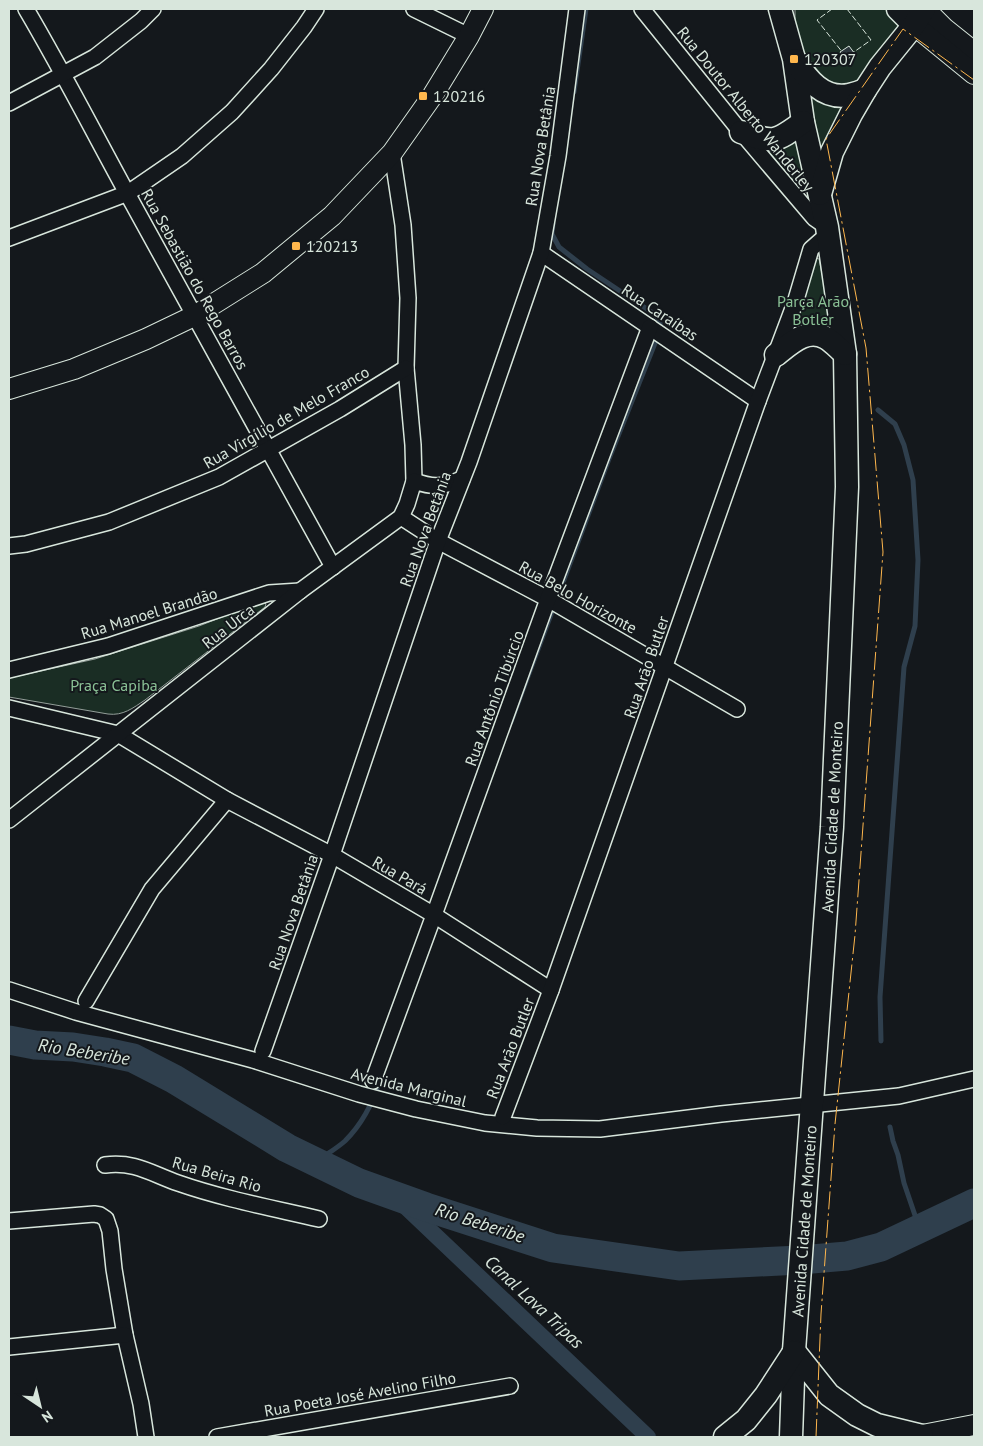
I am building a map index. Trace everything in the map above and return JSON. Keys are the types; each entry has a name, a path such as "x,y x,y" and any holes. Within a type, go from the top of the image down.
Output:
{"main road":[{"path":"819,197 832,152 865,90 880,67 921,14 898,9"},
{"name":"Avenida Cidade de Monteiro","path":"783,12 794,59 802,122 827,230 845,354 847,486 832,827 794,1351 791,1437"},
{"path":"794,59 806,78 826,93 848,96 865,90"},
{"path":"740,132 760,139 779,139 802,122"},
{"path":"776,355 800,337 811,335 824,337 845,354"},
{"path":"725,1437 746,1420 766,1395 794,1351 829,1395 857,1415 877,1425 917,1436"}],"street":[{"name":"Rua Sebastião do Rego Barros","path":"26,9 64,74 333,567"},
{"path":"9,103 95,57 141,21 153,9"},
{"path":"9,238 128,193 182,156 232,112 271,69 316,9"},
{"path":"414,9 469,36"},
{"path":"9,389 74,369 146,339 196,315 263,273 332,216 392,153 433,95 483,9"},
{"name":"Rua Nova Betânia","path":"263,1051 332,855 438,540 500,374 541,253 558,156 578,9"},
{"name":"Rua Doutor Alberto Wanderley","path":"642,9 740,132 814,218 827,230"},
{"path":"921,14 944,28 974,52"},
{"path":"921,14 974,74"},
{"path":"392,153 405,243 408,298 406,368 413,445 414,481 401,517"},
{"name":"Rua Arão Butler","path":"503,1117 551,990 758,400 795,303 811,250 827,230"},
{"name":"Rua Caraíbas","path":"541,253 758,400"},
{"name":"Rua Antônio Tibúrcio","path":"373,1082 439,919 548,600 651,327"},
{"name":"Rua Virgílio de Melo Franco","path":"9,546 26,544 108,522 219,477 406,368"},
{"path":"414,481 437,487 462,479"},
{"name":"Rua Belo Horizonte","path":"401,517 438,540 565,609 737,709"},
{"name":"Rua Urca","path":"9,820 300,591 401,517"},
{"name":"Rua Manoel Brandão","path":"9,670 108,646 269,593 300,591"},
{"name":"Rua Pará","path":"9,708 118,734 227,800 332,855 439,919 551,990"},
{"path":"86,1001 152,889 227,800"},
{"name":"Avenida Marginal","path":"9,990 76,1012 253,1060 358,1094 416,1109 485,1123 537,1128 600,1129 899,1096 974,1079"},
{"name":"Rua Beira Rio","path":"106,1165 117,1163 143,1168 178,1183 244,1202 319,1219"},
{"path":"9,1221 94,1214 100,1215 106,1220 110,1231 125,1335 141,1404 146,1437"},
{"path":"9,1347 125,1335"},
{"name":"Rua Poeta José Avelino Filho","path":"216,1437 510,1386"},
{"path":"917,1436 974,1425"}],"green space":[{"path":"795,9 888,9 898,22 898,29 859,79 838,86 810,73 795,28"},
{"path":"810,96 821,100 850,101 819,165"},
{"path":"795,136 807,191 802,195 755,143"},
{"name":"Parça Arão Botler","path":"816,258 819,259 835,338 807,325 790,328"},
{"name":"Praça Capiba","path":"263,601 266,604 265,607 145,700 123,713 108,714 9,697 9,678 95,659 199,626"}],"building":[{"path":"849,46 855,54 846,60 840,52"}],"waterway":[{"path":"574,92 586,9"},
{"path":"511,722 609,459 661,328 659,319 653,313 587,269 559,247 552,234 553,224"},
{"path":"878,410 895,424 904,445 913,480 918,560 915,626 904,667 880,997 881,1041"},
{"name":"Rio Beberibe","path":"9,1040 35,1045 73,1047 133,1058 174,1079 287,1148 359,1183 553,1248 679,1266 847,1256 881,1247 974,1203"},
{"path":"316,1162 338,1147 357,1128 374,1097 380,1080"},
{"path":"890,1127 904,1183 920,1230"},
{"name":"Canal Lava Tripas","path":"393,1195 648,1437"}],"fence":[{"path":"832,9 817,20 843,53"},
{"path":"847,9 871,40 851,54"}],"power":[{"path":"816,1437 821,1314 835,1124 855,935 883,552 866,348 826,139 903,29 974,80"}],"place":[{"name":"120307","path":"794,59"},
{"name":"120216","path":"423,96"},
{"name":"120213","path":"296,246"}]}
